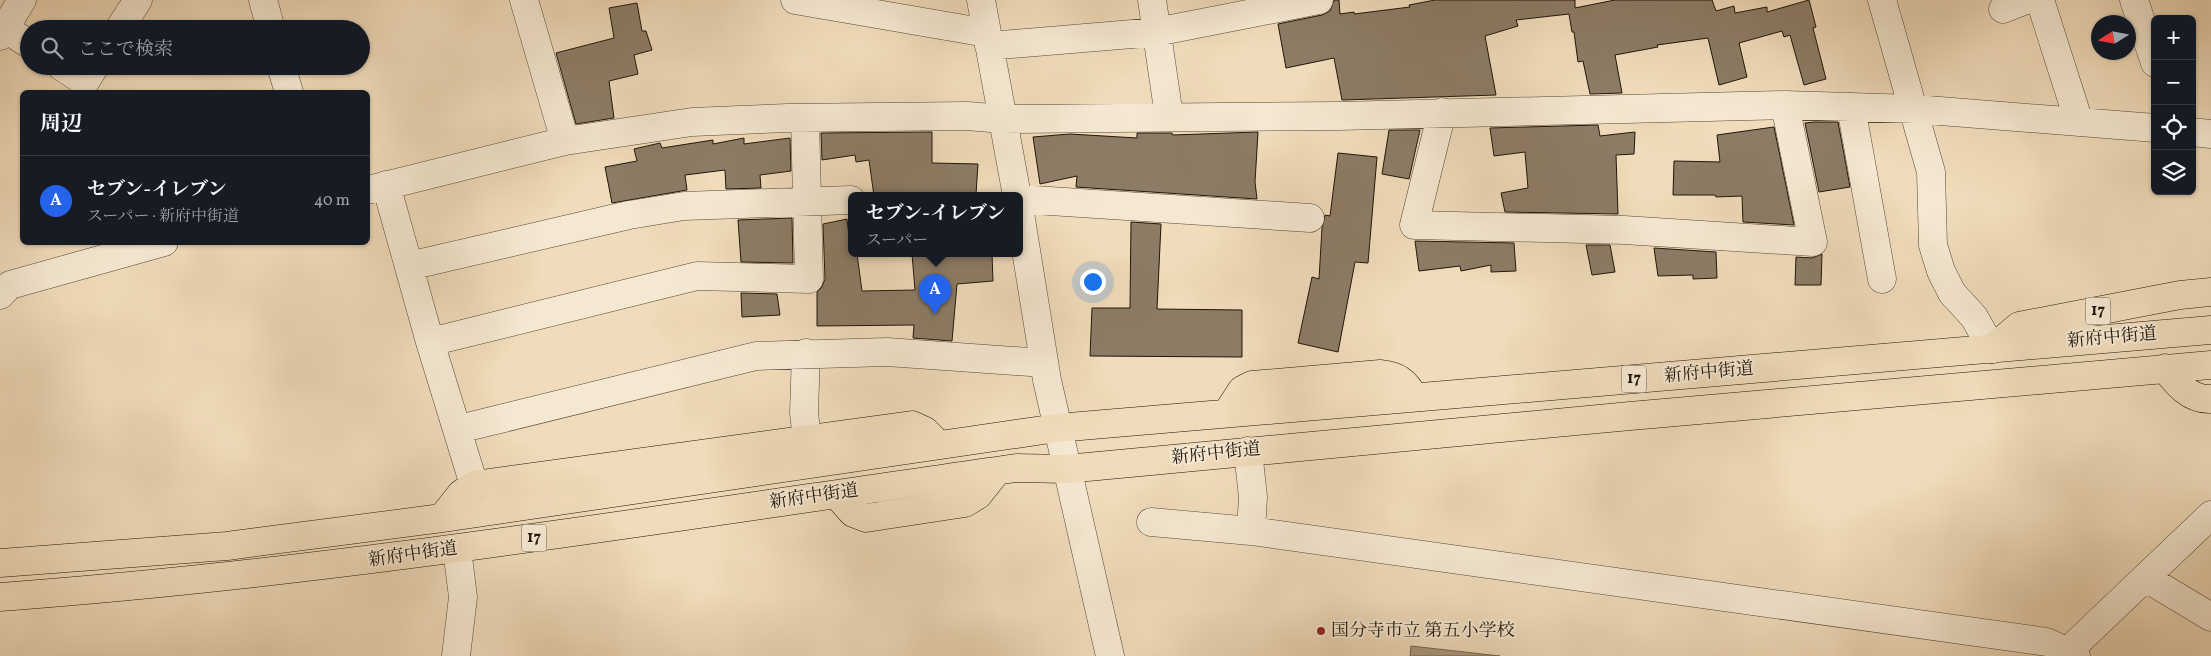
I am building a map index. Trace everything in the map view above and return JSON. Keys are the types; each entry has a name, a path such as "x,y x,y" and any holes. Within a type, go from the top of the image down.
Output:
{"main road":[{"name":"17","path":"1992,348 2019,326 2180,295 2211,292"},
{"name":"新府中街道","path":"0,563 227,546 442,518 1057,428 2211,330"},
{"name":"新府中街道","path":"0,597 112,589 268,573 457,549 1016,468 1066,469 1630,416 2211,365"},
{"path":"2165,368 2184,390 2195,396 2211,399"},
{"name":"新府中街道","path":"1057,428 1072,437 1090,442 1436,412 1630,416"},
{"path":"442,518 461,494 474,485 912,425 925,430 939,445"}],"street":[{"path":"20,40 3,32 22,0"},
{"path":"125,20 138,0"},
{"path":"263,0 269,20"},
{"path":"524,0 565,140"},
{"path":"795,0 988,39 1156,32 1319,0"},
{"path":"981,0 1017,192"},
{"path":"1152,0 1169,116"},
{"path":"1882,0 1915,109 1931,172 1933,245 1940,271 1952,293 1974,317 1992,348"},
{"path":"2040,0 2080,122"},
{"path":"2134,0 2154,60"},
{"path":"74,75 85,82 89,75"},
{"path":"284,75 288,90"},
{"path":"474,485 409,266 377,188 565,140 692,122 806,118 967,116 1003,119 1169,116 1338,116 1785,105 1915,109 2151,128"},
{"path":"1442,112 1414,225 1624,230 1813,242 1785,105"},
{"path":"1851,107 1882,279"},
{"path":"430,342 697,276 809,279 806,118"},
{"path":"2196,132 2211,134"},
{"path":"1023,198 1310,218"},
{"path":"409,266 629,215 675,208 848,200"},
{"path":"1023,232 1044,363 1057,428 1110,656"},
{"path":"0,294 10,285 153,245"},
{"path":"458,429 756,356 888,352 1044,363"},
{"path":"806,353 804,413 807,439"},
{"path":"1248,451 1253,497 1251,531"},
{"path":"1151,522 1251,531 2047,642 2069,654 2211,515"},
{"path":"456,656 463,597 457,549"},
{"path":"2146,578 2211,617"}],"shaded area":[{"path":"1411,646 1500,656 1410,656"}],"building":[{"path":"1334,0 1339,0 1340,14 1354,12 1354,14 1410,7 1409,5 1435,0 1575,0 1575,8 1615,0 1712,0 1716,11 1734,6 1735,13 1767,7 1767,12 1809,0 1816,27 1813,28 1826,79 1804,85 1790,35 1784,37 1782,31 1739,43 1747,77 1719,85 1708,38 1657,45 1658,47 1615,55 1622,93 1590,94 1583,61 1578,62 1574,32 1572,32 1569,14 1516,20 1518,26 1485,36 1496,95 1342,100 1334,58 1286,68 1278,24 1322,15 1330,11"},
{"path":"637,3 642,31 646,31 652,50 634,55 638,74 609,81 614,118 576,124 556,53 614,38 609,8"},
{"path":"1838,122 1850,187 1819,192 1805,123"},
{"path":"1598,125 1600,136 1635,132 1634,154 1616,155 1618,214 1505,212 1501,193 1528,188 1525,152 1494,156 1490,128"},
{"path":"1774,127 1794,225 1743,222 1742,196 1673,195 1674,161 1720,162 1717,135"},
{"path":"1389,130 1420,130 1409,179 1382,174"},
{"path":"932,132 932,163 978,164 976,192 873,192 869,160 856,162 855,155 822,160 821,133"},
{"path":"1258,132 1255,182 1257,199 1076,187 1077,176 1040,184 1033,137 1070,134 1137,138 1137,133 1172,133 1173,135"},
{"path":"744,138 744,144 790,138 791,171 760,175 761,188 726,189 725,170 685,175 687,190 612,203 605,167 637,161 634,149 660,143 662,148 713,140 713,144"},
{"path":"1338,153 1377,157 1368,263 1355,262 1338,352 1298,343 1312,277 1319,279 1322,228 1325,215 1330,216"},
{"path":"792,218 793,263 741,262 738,220"},
{"path":"847,219 848,257 857,257 862,291 915,290 912,257 992,257 993,281 957,284 952,341 913,338 914,325 817,326 817,292 822,287 825,279 823,224"},
{"path":"1131,222 1161,224 1157,309 1242,310 1242,357 1090,356 1092,308 1130,308"},
{"path":"1415,241 1514,243 1516,271 1491,272 1491,265 1461,271 1460,266 1419,271"},
{"path":"1586,245 1610,245 1615,272 1592,275"},
{"path":"1654,248 1716,252 1717,278 1693,279 1693,275 1658,276"},
{"path":"1822,254 1821,285 1795,285 1796,257 1812,258"},
{"path":"741,293 777,294 780,315 742,317"}],"place":[{"name":"セブン-イレブン","path":"935,315"},
{"name":"国分寺市立 第五小学校","path":"1321,631"}]}
